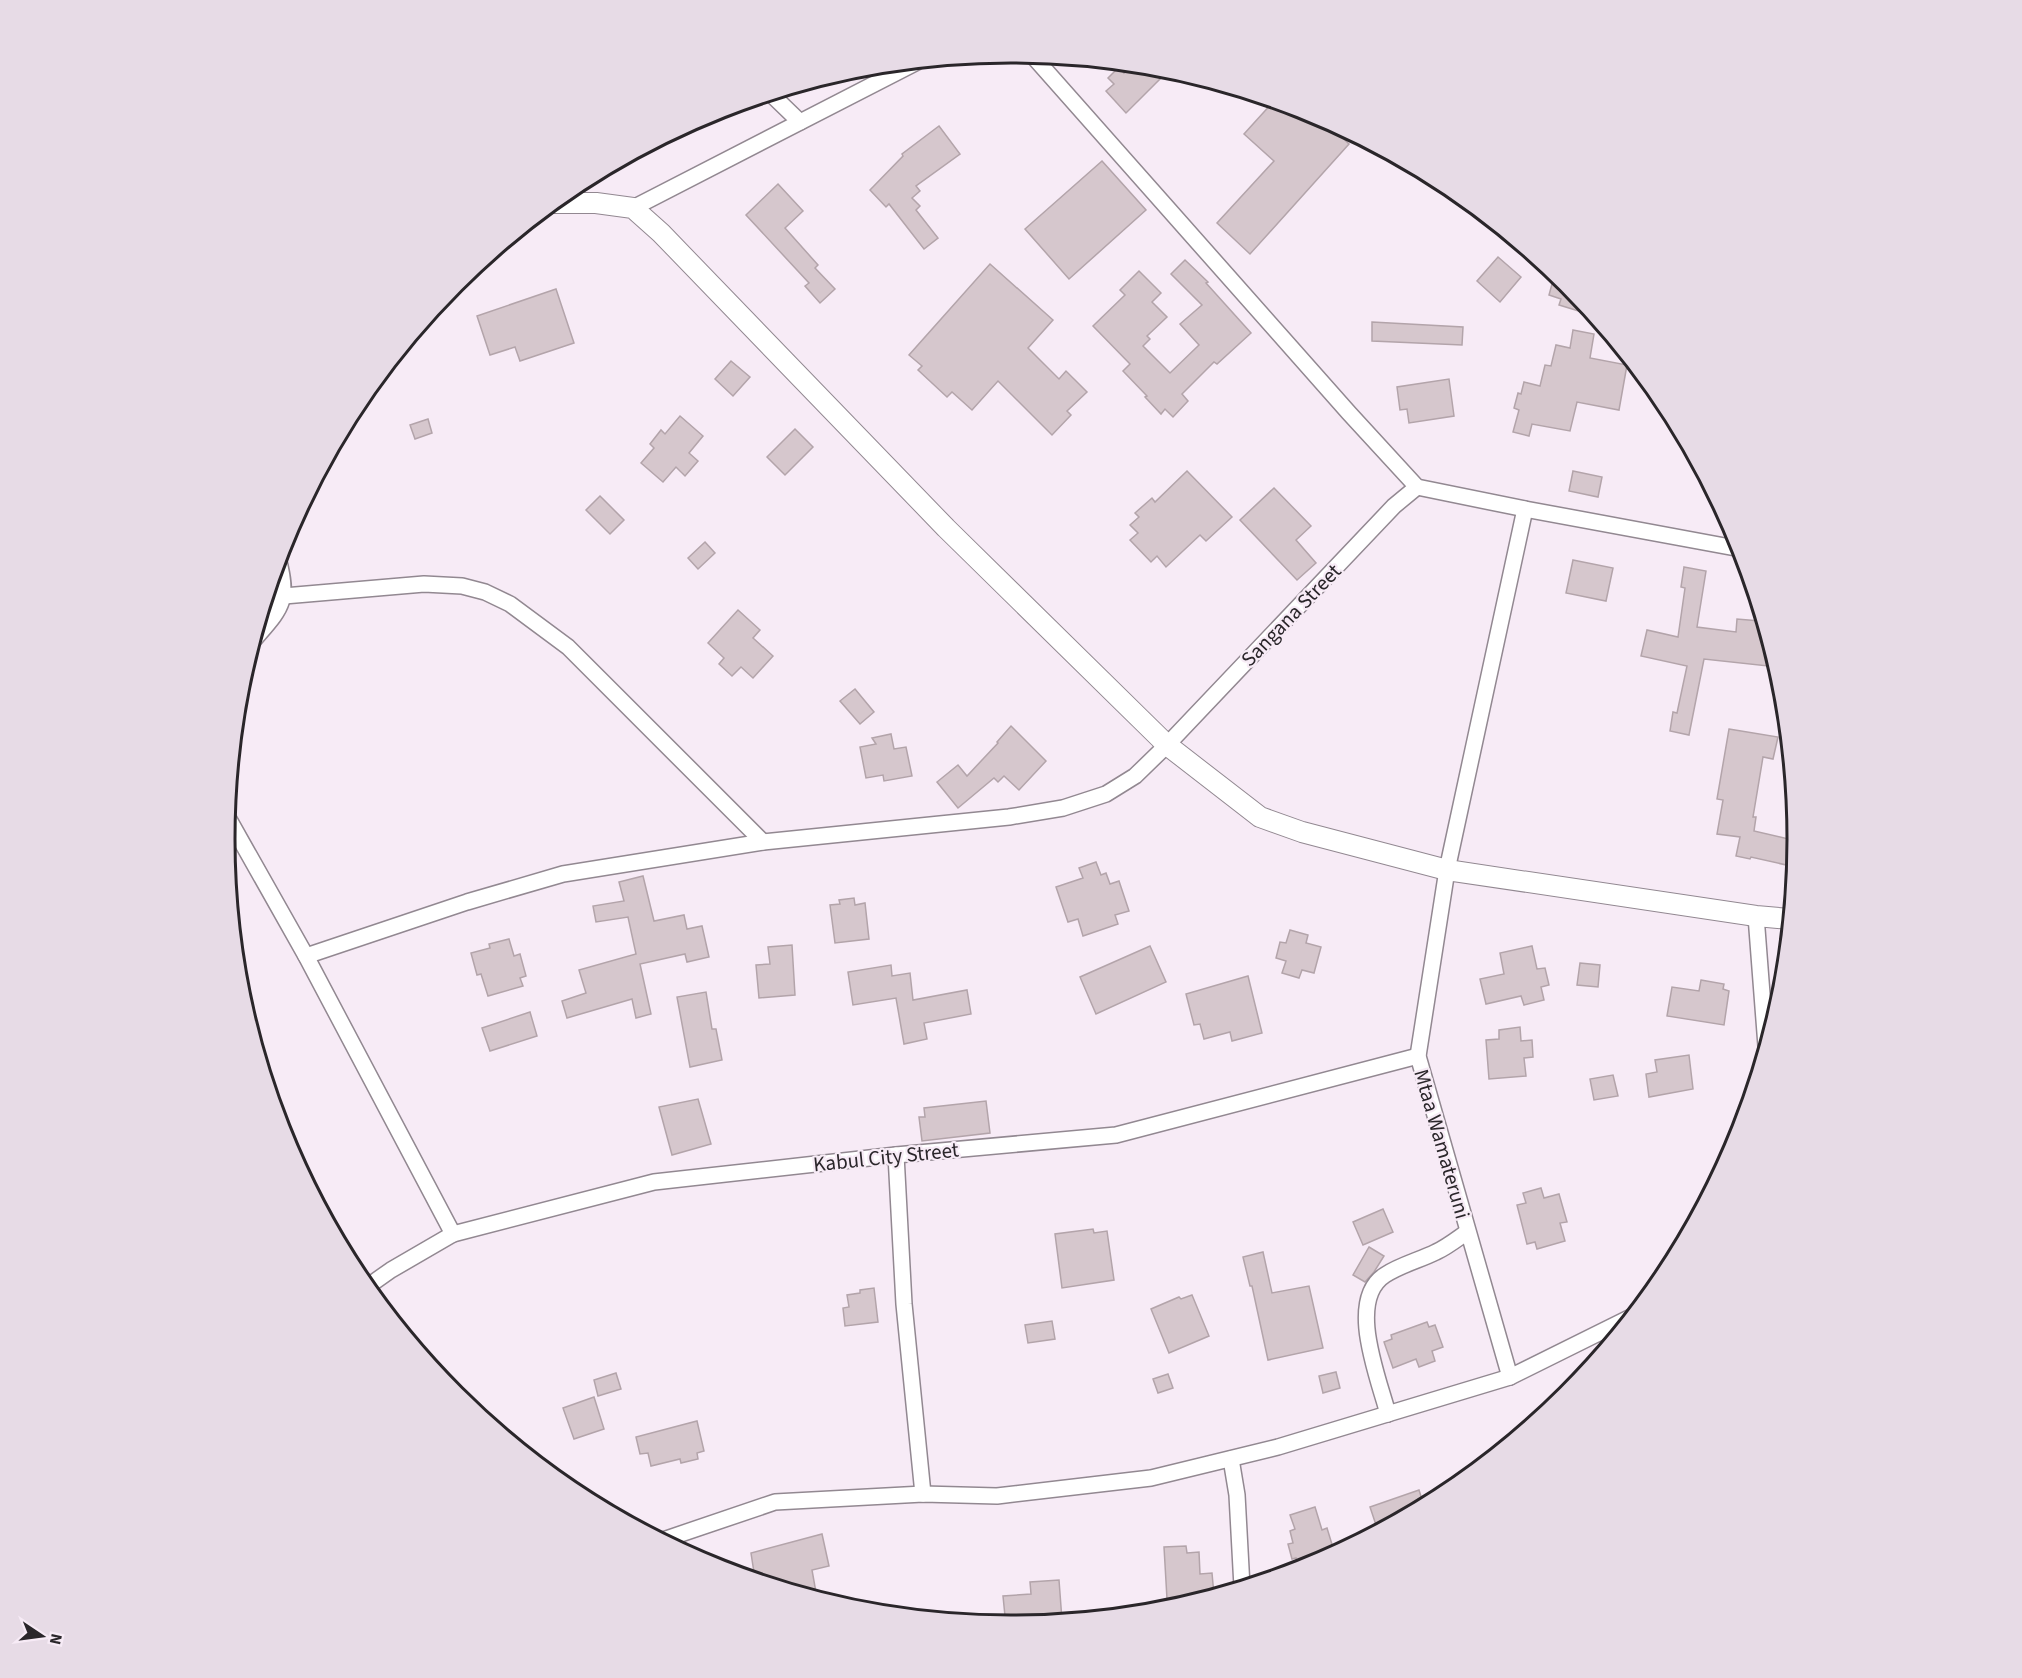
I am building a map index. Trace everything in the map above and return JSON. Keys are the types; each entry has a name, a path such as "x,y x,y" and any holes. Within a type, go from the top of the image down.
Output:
{"street":[{"path":"1040,64 1348,413 1417,487 1730,547"},
{"path":"633,208 898,72"},
{"path":"777,99 800,122"},
{"path":"567,203 596,203 633,208 661,233 946,528 1167,745 1260,817 1302,832 1447,870 1782,918"},
{"name":"Sangana Street","path":"306,956 467,902 563,873 763,842 1009,817 1063,808 1106,794 1136,776 1394,506 1417,487"},
{"name":"Mtaa Wamateruni","path":"1510,1377 1418,1056 1447,870 1525,509"},
{"path":"264,628 280,610 284,596 282,574"},
{"path":"284,596 424,584 470,588 485,592 510,604 568,647 763,842"},
{"path":"235,831 306,956 453,1234"},
{"path":"1756,916 1764,1025"},
{"name":"Kabul City Street","path":"374,1282 453,1234 654,1182 896,1155 1116,1135 1418,1056"},
{"path":"896,1155 904,1304 923,1494"},
{"path":"1388,1414 1366,1332 1367,1304 1374,1286 1385,1275 1439,1251 1467,1232"},
{"path":"672,1537 775,1502 923,1494 997,1496 1151,1478 1278,1447 1510,1377 1616,1325"},
{"path":"1232,1459 1237,1495 1242,1580"}],"building":[{"path":"1115,71 1161,78 1126,113 1106,91 1114,84 1108,78"},
{"path":"1268,107 1343,138 1349,144 1250,254 1217,223 1274,161 1244,134"},
{"path":"939,126 960,154 916,186 920,191 912,198 920,206 916,210 938,238 924,249 889,204 886,207 870,190 903,156 902,154"},
{"path":"1102,161 1146,210 1069,279 1025,229"},
{"path":"778,184 803,211 785,228 818,265 815,268 835,289 820,303 805,286 809,283 746,215"},
{"path":"1498,257 1521,277 1500,302 1477,281"},
{"path":"1185,260 1208,282 1206,283 1251,333 1217,364 1214,362 1182,394 1188,401 1173,417 1165,409 1161,414 1145,397 1147,396 1123,371 1130,364 1093,326 1125,295 1120,290 1139,271 1161,293 1152,302 1167,317 1147,336 1150,339 1143,346 1170,373 1199,345 1180,324 1202,305 1171,274"},
{"path":"990,264 1053,320 1028,348 1059,379 1066,371 1087,392 1067,411 1071,415 1052,435 998,381 972,410 952,392 947,397 918,370 922,366 909,355"},
{"path":"1552,283 1580,311 1559,305 1561,299 1549,295"},
{"path":"556,289 574,343 520,361 515,347 490,355 477,316"},
{"path":"1372,322 1463,327 1462,345 1372,341"},
{"path":"1573,330 1594,334 1590,358 1627,367 1619,410 1577,402 1570,431 1532,424 1529,436 1513,432 1519,410 1514,408 1524,382 1540,386 1545,365 1551,366 1556,345 1570,348"},
{"path":"731,361 750,377 733,396 715,379"},
{"path":"1449,379 1454,416 1409,423 1407,409 1400,410 1397,387"},
{"path":"680,416 703,436 689,453 698,461 685,476 676,467 663,482 641,463 654,448 650,444 661,430 665,434"},
{"path":"428,419 432,433 415,439 410,425"},
{"path":"795,429 813,447 785,475 767,457"},
{"path":"1187,471 1232,517 1206,541 1200,535 1166,567 1157,556 1151,562 1130,540 1138,533 1130,525 1139,517 1135,513 1152,498 1155,502"},
{"path":"1573,471 1602,477 1598,497 1569,491"},
{"path":"1274,488 1311,526 1296,540 1316,563 1297,580 1240,520"},
{"path":"600,496 624,520 610,534 586,510"},
{"path":"705,542 715,553 698,569 688,558"},
{"path":"1573,560 1613,568 1606,601 1566,593"},
{"path":"1684,567 1706,571 1697,627 1736,632 1737,619 1756,621 1767,666 1704,659 1689,735 1670,731 1673,712 1677,713 1687,666 1641,656 1647,630 1678,637 1685,588 1681,587"},
{"path":"738,610 760,630 753,638 773,656 753,678 741,667 732,676 719,664 724,658 708,643"},
{"path":"855,689 874,712 860,724 840,701"},
{"path":"1011,726 1046,761 1019,790 1004,776 998,782 994,778 958,808 937,782 958,765 967,776"},
{"path":"1729,729 1778,737 1773,759 1763,757 1753,817 1756,817 1754,831 1787,839 1786,865 1736,856 1740,837 1717,834 1723,800 1717,799"},
{"path":"891,734 894,749 906,747 912,776 884,781 883,775 866,778 860,747 876,744 872,738"},
{"path":"1096,862 1101,875 1106,873 1110,884 1119,881 1129,911 1115,915 1118,924 1083,936 1078,919 1068,922 1056,887 1083,878 1079,868"},
{"path":"643,876 654,921 684,915 687,929 702,926 709,957 687,962 685,954 640,964 651,1014 636,1018 632,999 567,1018 562,1001 586,993 579,970 636,954 628,917 596,922 593,906 624,901 619,882"},
{"path":"854,898 855,905 865,903 869,939 835,943 830,905 840,904 839,900"},
{"path":"1290,930 1308,935 1306,943 1321,947 1314,973 1302,970 1299,978 1282,973 1286,961 1276,958 1280,942 1286,943"},
{"path":"509,939 514,956 520,954 526,976 520,978 523,986 488,996 481,974 477,975 471,953 490,948 489,944"},
{"path":"792,945 795,995 759,998 756,965 770,964 768,947"},
{"path":"1150,946 1166,982 1096,1014 1080,977"},
{"path":"1532,946 1537,969 1545,968 1549,985 1541,987 1544,1000 1524,1005 1521,996 1486,1004 1480,979 1504,974 1500,953"},
{"path":"1580,963 1600,965 1598,987 1577,985"},
{"path":"891,965 892,976 910,973 913,1000 967,990 971,1014 924,1023 927,1039 904,1044 896,998 853,1005 848,972"},
{"path":"1248,976 1262,1033 1232,1041 1230,1032 1204,1039 1200,1024 1194,1025 1186,994"},
{"path":"1701,980 1724,984 1723,989 1729,991 1724,1025 1667,1016 1672,987 1699,991"},
{"path":"706,992 712,1029 716,1029 722,1060 690,1067 677,997"},
{"path":"530,1012 537,1036 490,1051 482,1028"},
{"path":"1520,1027 1521,1041 1532,1040 1533,1057 1524,1058 1526,1076 1489,1079 1486,1040 1499,1039 1499,1030"},
{"path":"1689,1055 1693,1089 1649,1097 1646,1074 1657,1072 1655,1060"},
{"path":"1613,1075 1618,1096 1594,1100 1590,1079"},
{"path":"698,1099 711,1144 672,1155 659,1107"},
{"path":"986,1101 990,1133 922,1141 919,1117 925,1117 924,1108"},
{"path":"1541,1188 1544,1198 1559,1194 1567,1222 1560,1223 1565,1241 1537,1249 1535,1242 1527,1244 1517,1205 1526,1203 1523,1193"},
{"path":"1383,1209 1393,1232 1363,1245 1353,1222"},
{"path":"1093,1229 1094,1233 1107,1231 1114,1280 1062,1288 1055,1234"},
{"path":"1369,1247 1384,1256 1365,1282 1353,1275"},
{"path":"1263,1252 1272,1293 1309,1286 1323,1348 1268,1360 1252,1286 1250,1286 1243,1257"},
{"path":"874,1288 878,1322 845,1326 843,1308 849,1307 847,1295"},
{"path":"1192,1295 1209,1336 1169,1353 1151,1309 1179,1297 1181,1299"},
{"path":"1052,1321 1055,1339 1028,1343 1025,1325"},
{"path":"1427,1322 1429,1327 1435,1325 1443,1347 1432,1351 1435,1361 1419,1367 1416,1359 1393,1368 1384,1342 1392,1339 1391,1335"},
{"path":"1336,1372 1340,1388 1323,1393 1319,1376"},
{"path":"616,1373 621,1389 598,1396 594,1380"},
{"path":"1168,1374 1173,1388 1158,1393 1153,1379"},
{"path":"594,1397 604,1429 574,1439 563,1408"},
{"path":"697,1421 704,1451 697,1453 698,1459 681,1463 680,1459 651,1466 648,1453 640,1454 636,1437"},
{"path":"1419,1490 1421,1497 1376,1524 1370,1507"},
{"path":"1315,1507 1322,1530 1327,1528 1332,1545 1297,1560 1296,1558 1292,1559 1288,1544 1293,1543 1290,1531 1295,1529 1290,1515"},
{"path":"822,1534 829,1566 812,1570 816,1590 754,1571 751,1553"},
{"path":"1186,1546 1187,1553 1199,1552 1200,1574 1212,1573 1213,1589 1167,1599 1164,1547"},
{"path":"1059,1580 1061,1613 1005,1615 1003,1596 1031,1594 1030,1582"}]}
